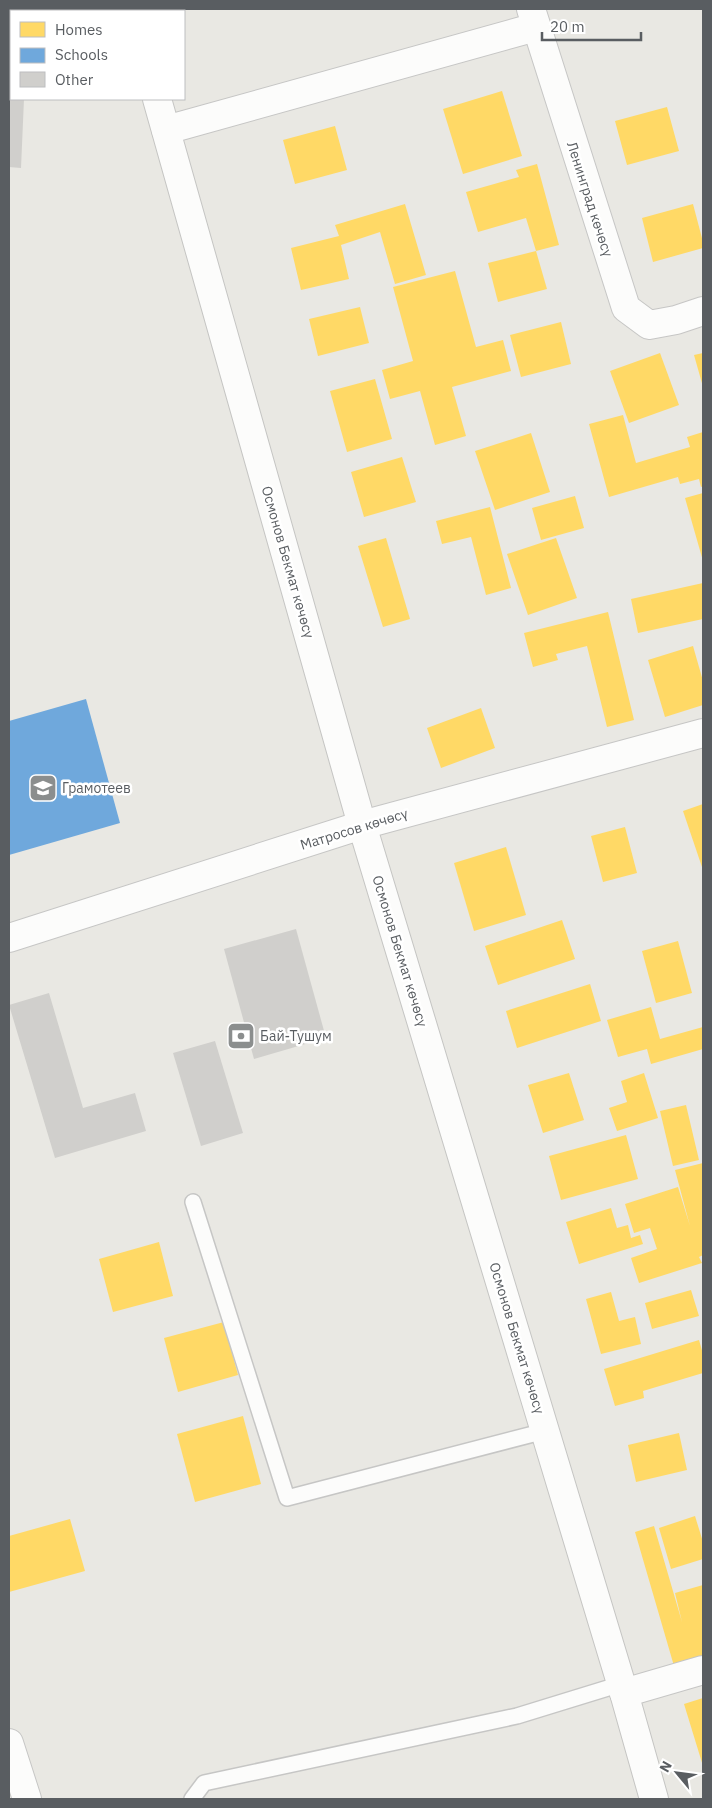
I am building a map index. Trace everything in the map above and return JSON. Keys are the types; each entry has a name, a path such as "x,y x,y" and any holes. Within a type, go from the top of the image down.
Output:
{"main road":[{"path":"166,130 534,18"},
{"name":"Ленинград көчөсү","path":"534,18 626,308 649,325 676,320 703,311"},
{"name":"Осмонов Бекмат көчөсү","path":"157,100 362,825 623,1688 654,1799"},
{"name":"Матросов көчөсү","path":"9,938 362,825 703,733"},
{"path":"623,1688 703,1670"},
{"path":"9,1743 27,1799"}],"lane":[{"path":"193,1202 287,1498 545,1431"},
{"path":"192,1799 204,1783 517,1716 623,1688"}],"building: Homes":[{"path":"502,91 522,156 463,174 443,109"},
{"path":"667,107 679,151 627,165 615,121"},
{"path":"335,126 347,170 295,184 283,140"},
{"path":"537,164 559,245 536,251 526,218 478,232 466,192 519,177 516,170"},
{"path":"405,204 426,275 395,284 380,232 341,245 349,279 301,290 291,248 339,236 335,225"},
{"path":"693,204 703,248 653,262 642,218"},
{"path":"536,251 547,289 498,302 488,263"},
{"path":"455,271 476,347 503,340 511,371 452,387 466,436 435,445 420,391 390,399 382,370 413,361 393,287"},
{"path":"360,307 369,343 318,356 309,319"},
{"path":"561,322 571,364 521,377 510,335"},
{"path":"660,353 679,405 629,423 610,371"},
{"path":"703,353 703,387 694,355"},
{"path":"375,379 392,439 347,452 330,391"},
{"path":"623,415 636,463 690,447 687,437 703,432 703,486 701,487 699,479 680,484 678,477 609,497 589,424"},
{"path":"531,433 550,492 495,510 475,451"},
{"path":"402,457 416,502 364,517 351,472"},
{"path":"703,493 703,561 685,498"},
{"path":"575,496 584,528 541,540 532,508"},
{"path":"490,507 511,588 486,595 471,537 442,544 436,521"},
{"path":"386,538 410,619 383,627 358,546"},
{"path":"556,538 577,598 528,615 507,554"},
{"path":"703,583 703,619 638,633 631,599"},
{"path":"608,612 634,720 607,727 587,646 556,654 558,660 533,667 524,633"},
{"path":"693,646 703,681 703,705 665,717 648,660"},
{"path":"481,708 495,748 441,768 427,728"},
{"path":"703,804 703,870 683,811"},
{"path":"625,827 637,873 603,882 591,836"},
{"path":"506,847 526,915 474,931 454,863"},
{"path":"562,920 575,959 498,985 485,946"},
{"path":"678,941 692,993 656,1003 642,951"},
{"path":"590,984 601,1021 517,1048 506,1011"},
{"path":"651,1007 660,1039 703,1027 703,1049 651,1064 647,1049 618,1057 607,1020"},
{"path":"569,1073 584,1120 543,1133 528,1085"},
{"path":"644,1073 658,1118 617,1131 609,1108 627,1102 621,1081"},
{"path":"686,1105 699,1160 673,1166 660,1111"},
{"path":"626,1135 638,1179 561,1200 549,1156"},
{"path":"703,1163 703,1255 699,1257 702,1263 639,1283 631,1258 657,1249 650,1228 634,1233 625,1204 678,1187 690,1226 675,1170"},
{"path":"611,1208 617,1228 628,1225 631,1238 640,1235 643,1244 579,1264 566,1222"},
{"path":"159,1242 173,1296 113,1312 99,1259"},
{"path":"691,1290 699,1316 652,1329 645,1303"},
{"path":"611,1292 619,1321 635,1317 641,1344 601,1354 586,1299"},
{"path":"224,1322 238,1375 178,1392 164,1338"},
{"path":"699,1340 703,1354 703,1373 643,1391 644,1398 615,1406 604,1369"},
{"path":"243,1416 261,1484 195,1502 177,1434"},
{"path":"679,1433 687,1470 636,1482 628,1445"},
{"path":"695,1516 703,1542 703,1559 671,1569 659,1528"},
{"path":"70,1519 85,1571 9,1592 9,1536"},
{"path":"654,1526 682,1622 675,1593 703,1585 703,1657 674,1666 635,1532"},
{"path":"703,1698 703,1766 684,1704"}],"building: Schools":[{"path":"86,699 120,823 9,855 9,721"}],"building: Other":[{"path":"9,9 18,10 10,10 10,100 24,100 21,168 9,167"},
{"path":"296,929 326,1038 254,1059 224,949"},
{"path":"49,993 83,1108 135,1093 146,1131 55,1158 9,1005"},
{"path":"215,1041 243,1133 201,1146 173,1053"}],"place":[{"name":"Грамотеев","path":"43,788"},
{"name":"Бай-Тушум","path":"241,1036"}]}
